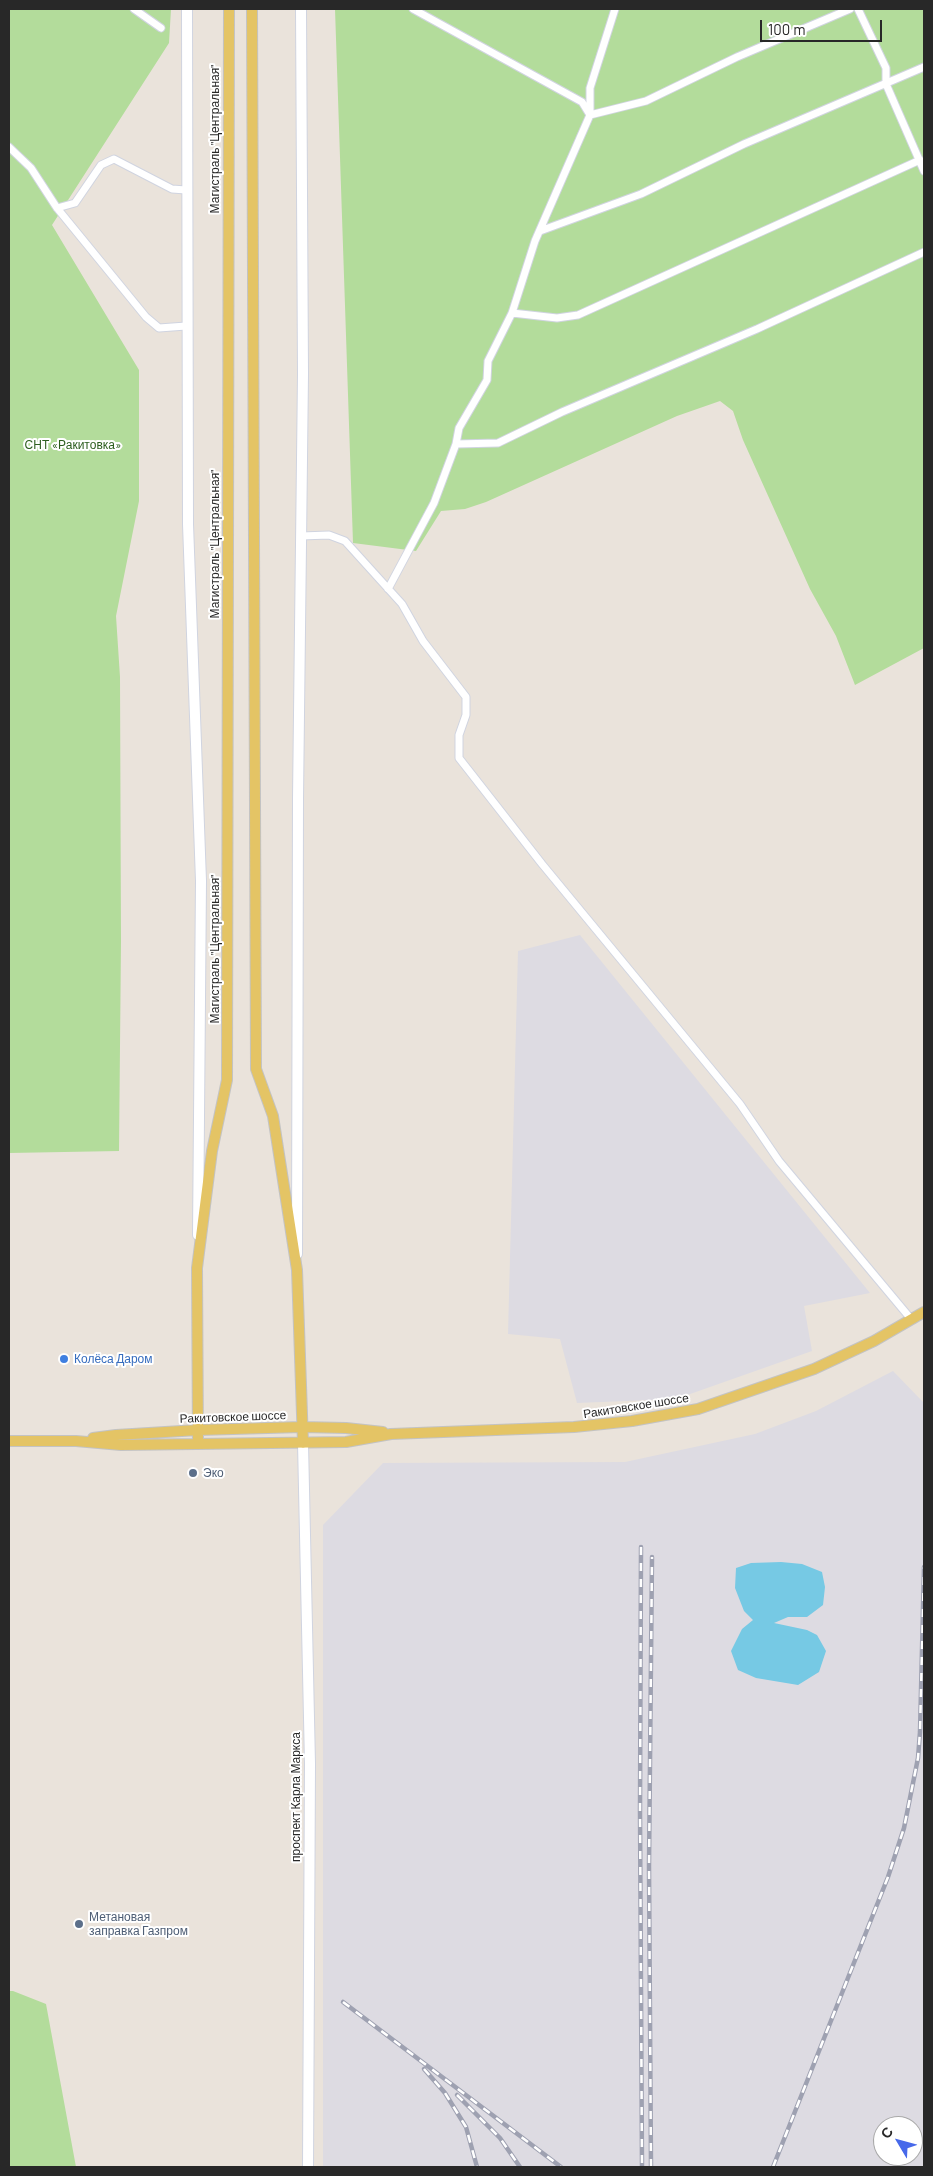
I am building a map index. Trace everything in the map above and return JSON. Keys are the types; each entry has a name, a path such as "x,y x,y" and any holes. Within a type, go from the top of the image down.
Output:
{"main road":[{"path":"187,9 186,326 188,524 201,880 197,1268"},
{"name":"Магистраль \"Центральная\"","path":"198,1444 197,1268 212,1151 227,1080 229,9"},
{"name":"проспект Карла Маркса","path":"252,9 256,1069 273,1116 297,1270 310,1764 308,2167"},
{"path":"297,1270 298,800 303,384 301,9"},
{"name":"Ракитовское шоссе","path":"9,1441 76,1441 121,1444 346,1442 391,1434 574,1427 632,1422 698,1409 814,1369 924,1312"},
{"name":"Ракитовское шоссе","path":"76,1441 116,1435 302,1427 346,1428 391,1434"}],"street":[{"path":"134,9 161,28"},
{"path":"413,9 582,102 590,115"},
{"path":"388,589 434,503 456,444 459,428 487,380 488,361 512,312 534,241 590,115 590,88 615,9"},
{"path":"590,115 646,101 737,57 850,9"},
{"path":"858,9 886,68 886,84 924,171"},
{"path":"540,231 641,194 744,144 924,67"},
{"path":"9,147 31,168 58,208 146,317 159,328 186,326"},
{"path":"58,208 75,203 101,165 114,159 172,189 186,190"},
{"path":"512,312 557,318 578,315 920,160"},
{"path":"456,444 498,443 562,412 757,329 924,252"},
{"path":"301,536 329,534 345,541 402,604 423,641 466,698 466,715 459,735 459,758 542,864 740,1104 780,1161 911,1319"}],"shaded area":[{"path":"580,935 870,1293 804,1306 812,1351 676,1399 577,1403 560,1339 508,1334 518,951"},
{"path":"893,1371 924,1403 924,2167 323,2167 323,1525 383,1463 625,1462 755,1434 816,1411"}],"green space":[{"name":"СНТ «Ракитовка»","path":"9,9 171,9 169,43 52,225 139,370 139,501 116,616 120,677 121,941 119,1151 9,1153"},
{"path":"335,9 924,9 924,648 855,685 836,636 810,589 743,440 733,411 720,401 677,416 486,502 465,509 441,511 416,551 353,543"},
{"path":"9,1991 46,2004 76,2167 9,2167"}],"water":[{"path":"781,1562 802,1564 822,1572 825,1587 823,1605 807,1617 788,1617 774,1623 807,1630 817,1635 826,1651 819,1672 798,1685 756,1678 738,1670 731,1651 742,1629 753,1620 744,1611 735,1588 736,1568 751,1563"}],"railway":[{"path":"641,1547 642,2167"},
{"path":"651,2167 649,1866 652,1557"},
{"path":"773,2167 888,1877 904,1828 918,1758 920,1732 924,1567"},
{"path":"343,2002 561,2167"},
{"path":"424,2069 445,2093 466,2127 477,2167"},
{"path":"457,2095 500,2138 520,2167"}],"place":[{"name":"Колёса Даром","path":"64,1359"},
{"name":"Эко","path":"193,1473"},
{"name":"Метановая заправка Газпром","path":"79,1924"}]}
